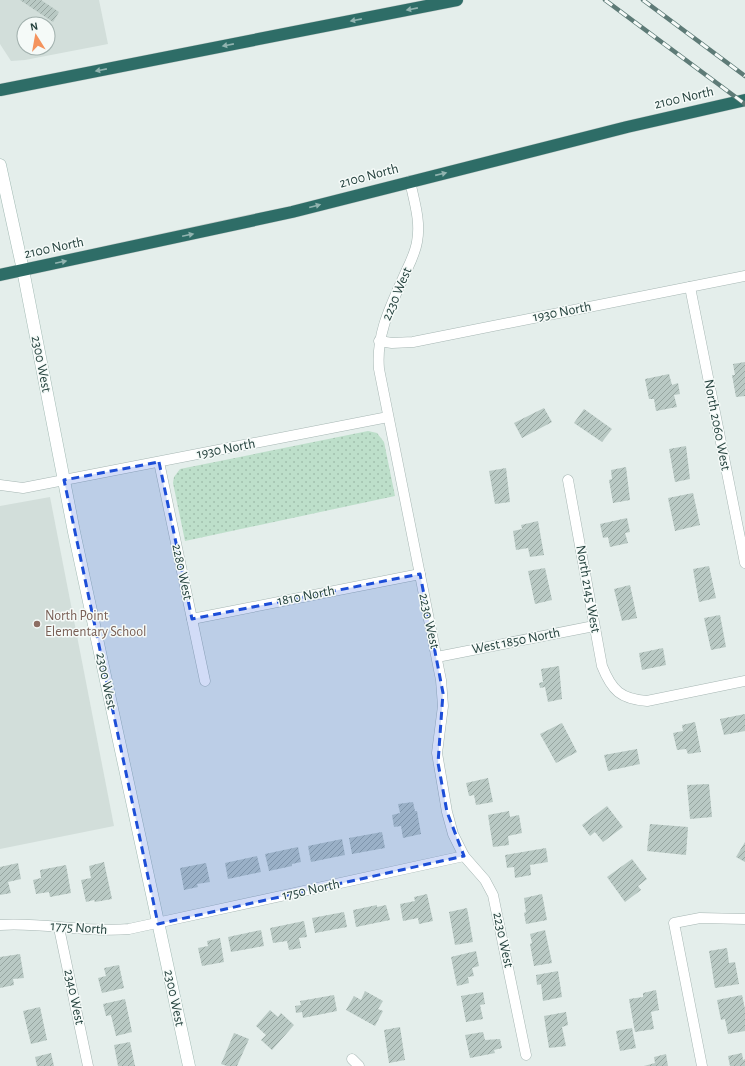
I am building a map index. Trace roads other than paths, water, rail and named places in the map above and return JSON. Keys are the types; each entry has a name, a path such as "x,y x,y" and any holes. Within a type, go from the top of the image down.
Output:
{"highway":[{"path":"0,90 457,0"},
{"name":"2100 North","path":"0,275 292,212 410,181 745,100"}],"main road":[{"name":"2300 West","path":"0,165 23,270 64,480 189,1066"}],"street":[{"name":"2230 West","path":"410,181 418,217 417,242 413,256 385,319 379,341 379,369 443,693 443,706 437,743 438,763 447,812 453,834 464,856 485,880 493,895 526,1055"},
{"name":"1930 North","path":"379,341 392,343 413,342 745,276"},
{"name":"North 2060 West","path":"690,287 745,563"},
{"name":"1930 North","path":"0,485 23,488 388,417"},
{"name":"2280 West","path":"159,462 205,681"},
{"name":"North 2145 West","path":"568,480 602,666 606,677 619,694 637,700 647,701 745,681"},
{"name":"1810 North","path":"192,619 420,574"},
{"name":"West 1850 North","path":"437,657 594,626"},
{"name":"1750 North","path":"158,924 464,856"},
{"path":"702,1066 674,923 700,918 745,919"},
{"name":"1775 North","path":"0,925 22,924 113,931 158,924"},
{"name":"2340 West","path":"59,928 88,1066"}],"railway":[{"path":"605,0 745,104"},
{"path":"643,0 745,76"}],"place":[{"name":"North Point Elementary School","path":"37,624"}]}
